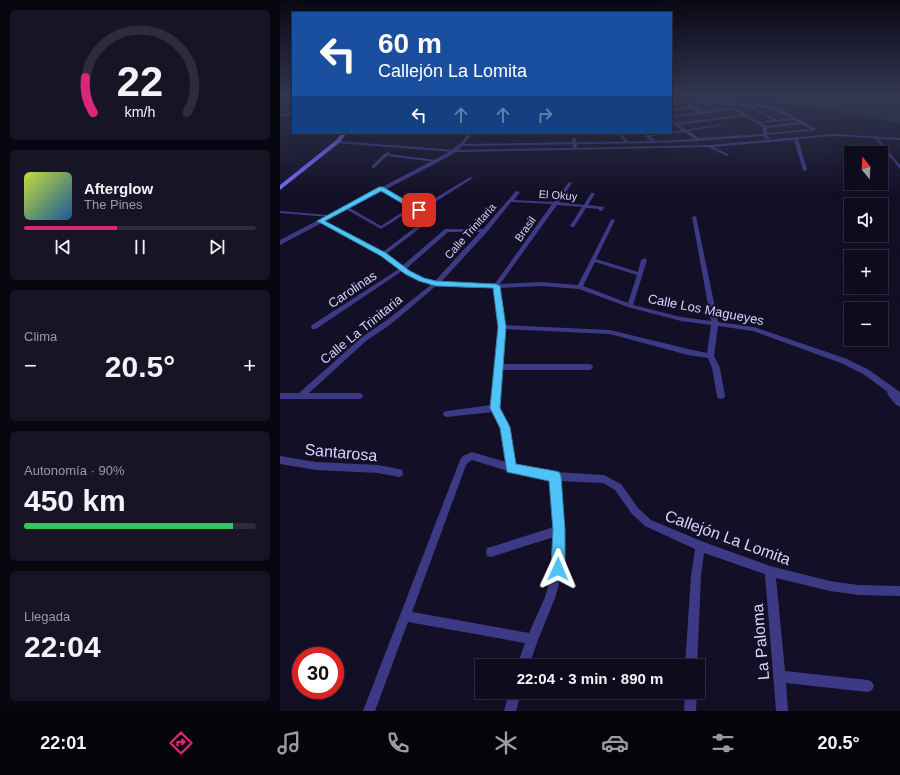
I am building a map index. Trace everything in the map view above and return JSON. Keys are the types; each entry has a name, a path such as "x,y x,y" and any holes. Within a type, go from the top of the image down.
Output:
{"main road":[{"path":"328,148 341,134"},
{"path":"281,185 337,142 344,134"}],"street":[{"path":"672,133 696,129"},
{"path":"765,129 765,136"},
{"path":"461,145 655,142 765,136 815,130 814,129"},
{"path":"685,131 698,140 727,155"},
{"path":"280,243 454,151 470,134"},
{"path":"619,134 627,142"},
{"path":"646,134 662,147"},
{"path":"669,134 676,141"},
{"path":"337,142 454,151 575,143 662,147 709,146 839,135 900,139"},
{"path":"765,136 771,141"},
{"path":"876,138 900,168"},
{"path":"796,139 805,170"},
{"path":"373,167 395,146"},
{"path":"385,155 436,161"},
{"path":"381,189 419,210 471,178"},
{"name":"Brasil","path":"496,286 570,183"},
{"name":"Calle Trinitaria","path":"436,283 485,231 518,192"},
{"path":"572,226 593,194"},
{"name":"El Okuy","path":"510,201 586,206 602,208 601,210"},
{"path":"346,208 381,228 413,206"},
{"path":"280,212 330,216"},
{"path":"694,217 715,323 710,356 716,368 721,396"},
{"path":"383,254 429,219"},
{"path":"580,287 613,220"},
{"name":"Calle Los Magueyes","path":"320,221 338,229 383,254 402,269 414,276 436,283 496,286 541,284 580,287 630,306 681,319 754,328 774,334 844,361 882,382"},
{"name":"Carolinas","path":"314,327 402,269 447,230 485,231"},
{"path":"593,260 639,274"},
{"path":"630,306 644,260"},
{"name":"Calle La Trinitaria","path":"302,395 364,339 388,322 436,283"},
{"path":"496,286 502,327 495,408 505,427 511,468"},
{"path":"502,327 610,332 710,356"},
{"path":"498,367 589,367"},
{"path":"882,382 900,396"},
{"path":"882,382 900,404"},
{"path":"280,396 359,396"},
{"path":"447,414 495,408"},
{"name":"Callejón La Lomita","path":"369,711 466,459 472,456 511,468 555,476 604,480 618,487 635,511 648,523 700,546 770,571 830,586 858,590 900,591"},
{"name":"Santarosa","path":"280,460 316,466 378,469 400,473"},
{"path":"525,659 532,639 550,598 558,569 559,530 555,476"},
{"path":"491,552 559,530"},
{"path":"691,659 696,576 700,546"},
{"name":"La Paloma","path":"770,571 782,711"},
{"path":"405,616 532,639"},
{"path":"779,676 868,686"},
{"path":"510,711 513,699"},
{"path":"690,699 690,711"}],"route":[{"path":"419,210 381,189 320,221 338,229 383,254 408,273 421,279 436,283 466,286 496,286 502,327 495,408 505,427 511,468 555,476 559,530 558,569"}]}
